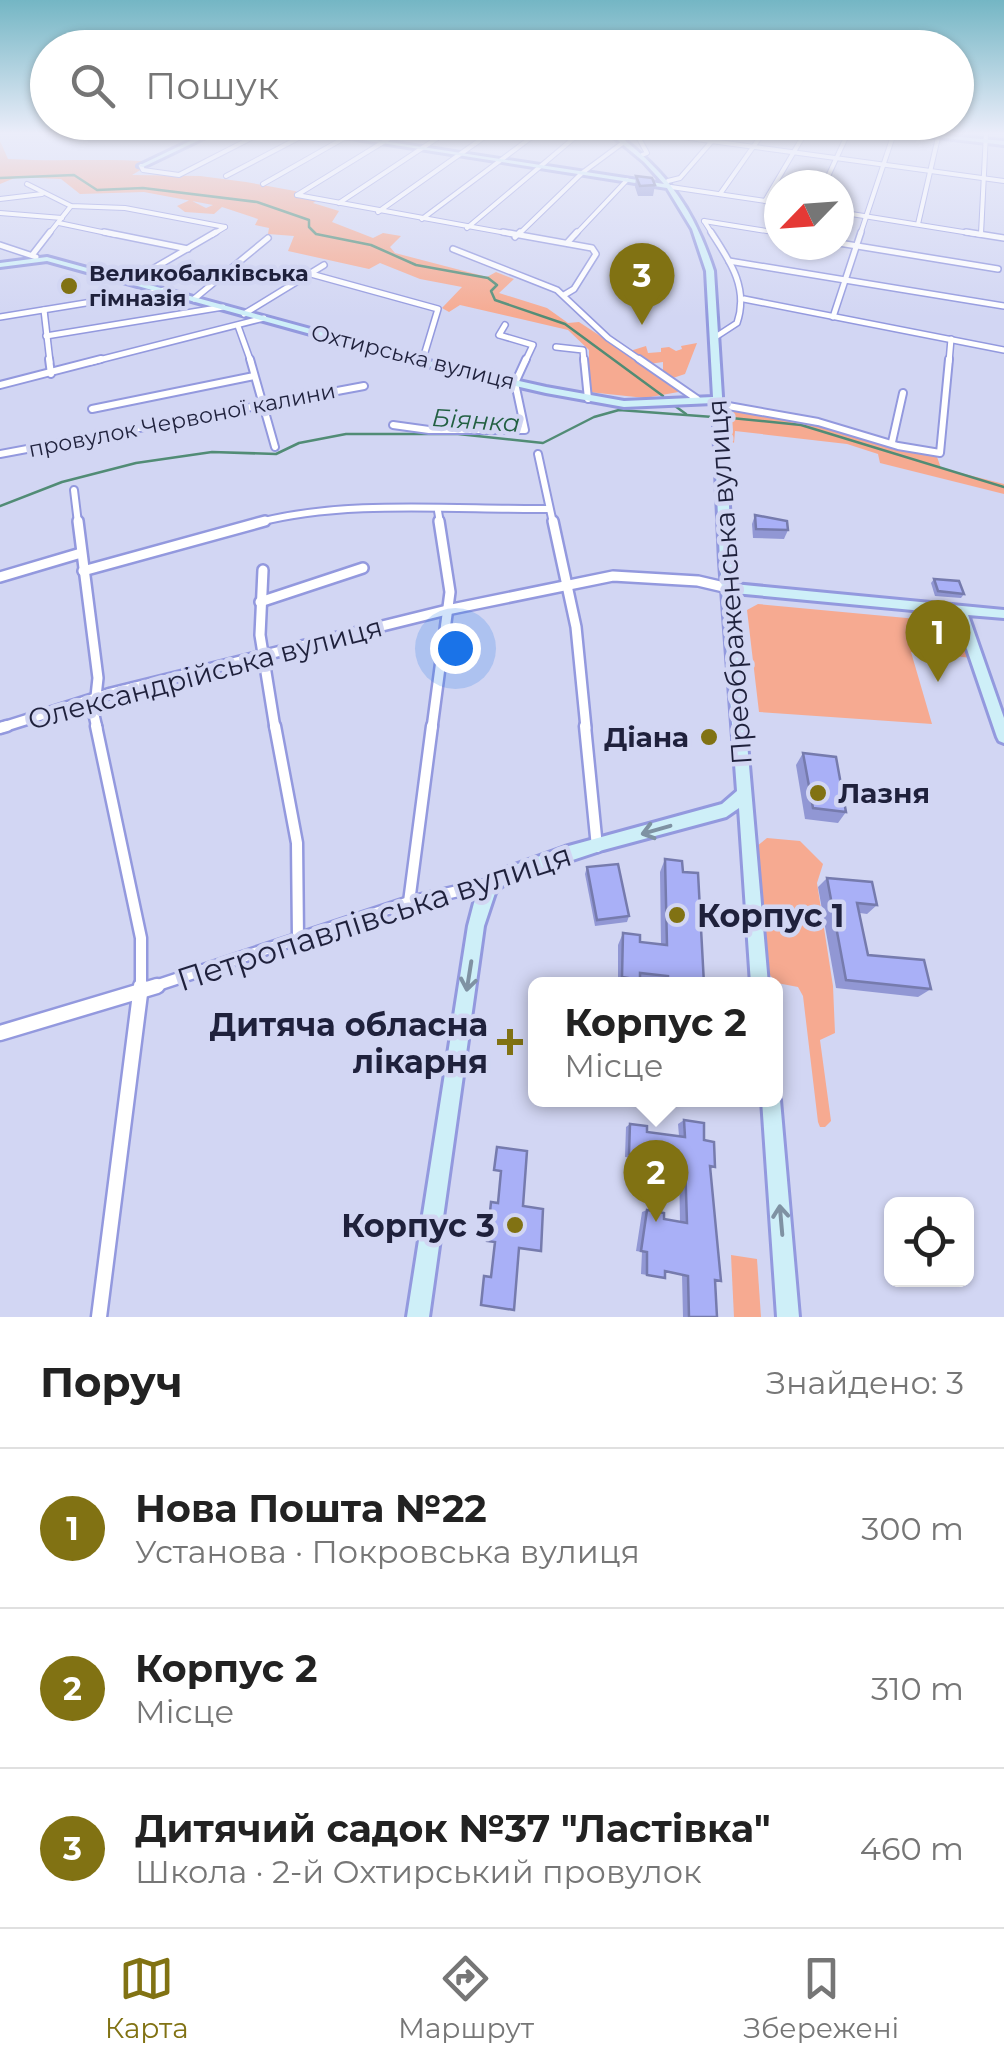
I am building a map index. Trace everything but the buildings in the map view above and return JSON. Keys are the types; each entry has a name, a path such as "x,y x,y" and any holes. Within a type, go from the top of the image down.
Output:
{"street":[{"path":"0,200 39,194"},
{"path":"43,194 71,206 125,208 225,227 132,280"},
{"path":"298,194 378,212 567,243 596,252 574,288 564,295"},
{"path":"338,203 351,194"},
{"path":"378,212 402,194"},
{"path":"422,219 454,194"},
{"path":"467,228 507,194"},
{"path":"516,236 560,194"},
{"path":"567,243 614,194"},
{"name":"Преображенська вулиця","path":"676,194 704,248 710,271 728,588 759,977"},
{"path":"723,194 764,201"},
{"path":"833,317 873,194"},
{"path":"918,224 925,194"},
{"path":"980,234 981,194"},
{"path":"0,265 35,256 71,206"},
{"path":"0,213 61,220 188,249"},
{"path":"854,214 1004,238"},
{"path":"704,221 729,260 744,299 737,323 714,338"},
{"path":"704,221 764,230"},
{"path":"194,299 268,238"},
{"name":"Охтирська вулиця","path":"0,245 422,362 514,383 624,404 696,399 717,404"},
{"path":"856,246 998,269"},
{"path":"452,249 564,295 608,338 696,399"},
{"path":"729,260 1004,306"},
{"path":"244,314 324,265"},
{"path":"311,274 438,309 422,362"},
{"path":"0,318 165,290"},
{"path":"744,299 1004,350"},
{"path":"46,336 223,307"},
{"path":"44,310 50,374"},
{"path":"0,384 264,318"},
{"path":"393,425 429,430 525,430 514,383 533,345 498,335 505,325"},
{"path":"238,326 265,402 275,447"},
{"path":"717,404 804,418 912,451 940,452 950,340"},
{"path":"556,347 583,350 588,399"},
{"path":"92,409 254,376"},
{"name":"провулок Червоної калини","path":"0,454 364,386"},
{"path":"892,442 903,393"},
{"path":"538,454 576,627 597,847"},
{"path":"74,490 98,678 94,714 141,938 142,991 99,1317"},
{"path":"83,570 272,518 372,510 549,509"},
{"path":"409,902 441,683 443,626 450,592 438,510"},
{"path":"0,577 81,553"},
{"path":"260,602 363,568"},
{"path":"263,570 257,615 295,830 298,938"},
{"name":"Олександрійська вулиця","path":"0,728 96,699 447,610 613,576 698,581 728,588 1004,614"},
{"path":"960,610 1004,736"},
{"name":"Петропавлівська вулиця","path":"0,1033 142,991 409,902 494,882 526,868 726,810 744,794"},
{"path":"418,1317 476,926 482,902 494,882"},
{"path":"772,1107 788,1317"}],"shaded area":[{"path":"158,194 302,194 316,201 313,203 339,211 332,222 373,238 383,233 401,236 390,247 395,253 487,277 496,272 514,279 499,293 547,308 568,323 579,322 684,391 645,398 589,392 589,350 568,330 460,305 449,312 442,308 462,287 420,279 380,263 369,269 288,251 294,236 268,234 269,228 255,225 258,219 222,207 214,214 185,212 177,206 189,200"},
{"path":"697,343 685,374 673,378 663,373 663,362 649,364 630,351 646,346 648,353 669,347 676,351"},
{"path":"728,408 855,432 937,457 941,468 1004,484 1004,494 880,463 878,454 847,444 735,431 734,443 730,440"},
{"path":"758,604 960,623 973,658 911,652 932,724 759,712 747,610"},
{"path":"767,838 800,841 823,864 817,883 833,986 835,1033 820,1040 831,1121 825,1127 818,1122 803,996 798,987 783,984 783,977 769,974 757,846"},
{"path":"731,1255 757,1259 761,1317 734,1317"}],"waterway":[{"path":"196,194 257,202 309,220 309,227 316,234 371,245 416,265 488,278 497,285 491,291 495,300 565,324 663,396"},
{"path":"675,406 686,414"},
{"name":"Біянка","path":"0,506 62,482 136,463 212,452 276,454 299,443 346,434 458,434 543,443 594,417 619,410 713,417"},
{"name":"Біянка","path":"721,417 801,425 1004,487"}],"place":[{"name":"Великобалківська гімназія","path":"69,286"},
{"name":"Дитячий садок №37 \"Ластівка\"","path":"642,325"},
{"name":"Нова Пошта №22","path":"938,682"},
{"name":"Діана","path":"709,737"},
{"name":"Лазня","path":"818,793"},
{"name":"Корпус 1","path":"677,915"},
{"name":"Дитяча обласна лікарня","path":"510,1042"},
{"name":"Корпус 2","path":"656,1222"},
{"name":"Корпус 3","path":"515,1225"}]}
